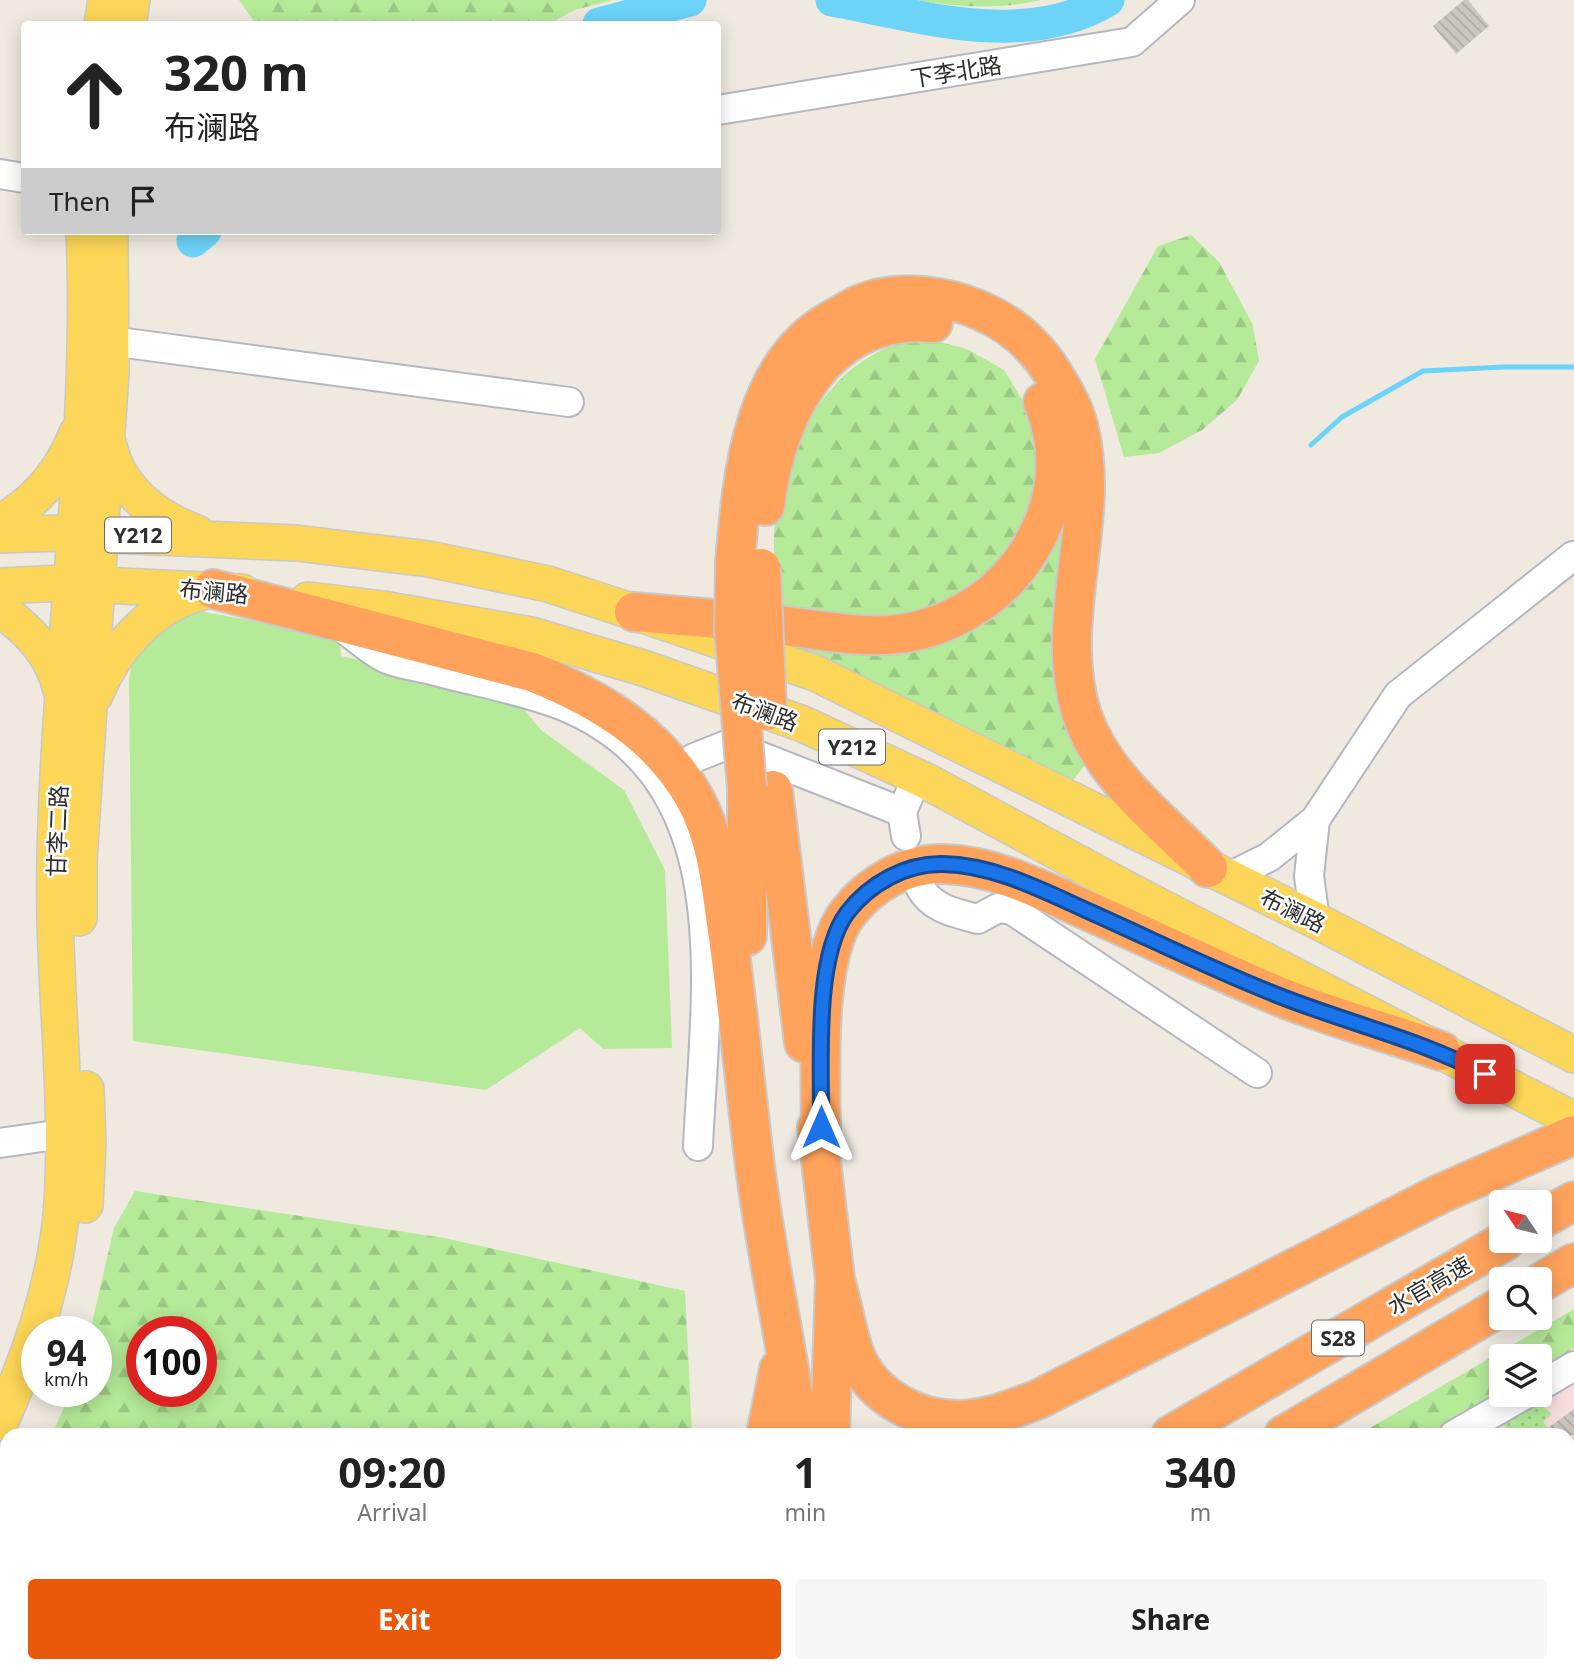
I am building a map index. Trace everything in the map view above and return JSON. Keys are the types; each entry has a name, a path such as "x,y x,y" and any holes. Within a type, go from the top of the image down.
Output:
{"highway":[{"path":"743,1039 749,865 760,789 763,656 748,565 742,480 749,441 781,371 799,346 830,321 868,301 914,296 954,300 994,316 1037,349 1064,390 1078,423 1083,449 1084,504 1076,580 1072,670 1082,715 1100,755 1120,779 1218,873"},
{"path":"634,612 873,636 921,632 961,615 998,591 1028,556 1047,516 1056,472 1056,440 1044,403 1019,369 987,342 948,324 915,321 878,327 836,350 807,381 784,424 769,470 748,565 734,630 791,954 821,1152 835,1279 830,1428"},
{"path":"213,589 532,672 576,690 658,746 696,800 713,847 743,1039 754,1160 798,1428"},
{"path":"821,1152 822,1003 837,935 846,914 884,880 909,869 941,864 976,867 1034,887 1279,996 1441,1051"},
{"path":"835,1279 855,1354 869,1378 888,1399 919,1413 970,1419 1003,1412 1039,1399 1440,1194 1574,1135"},
{"path":"1552,1213 1574,1201"},
{"name":"水官高速","path":"1183,1428 1489,1250"},
{"path":"1552,1276 1574,1263"},
{"path":"768,1428 779,1379 779,1301"},
{"name":"S28","path":"1296,1428 1489,1314"}],"main road":[{"path":"102,21 106,0"},
{"path":"128,21 132,0"},
{"name":"甘李二路","path":"84,235 95,428"},
{"name":"甘李二路","path":"64,1316 74,1282 85,1207 88,1156 79,929 77,706 95,428 111,341 110,235"},
{"path":"0,523 35,498 54,477 71,450 95,428 124,483 138,498 183,528 213,539"},
{"name":"布澜路","path":"0,535 88,534 296,543 429,559 548,584 634,612 839,685 1315,920 1574,1055"},
{"name":"布澜路","path":"0,586 85,584 213,589 383,609 531,635 643,668 803,724 917,777 1128,890 1574,1120"},
{"path":"0,609 25,627 44,649 77,706 135,632 159,611 185,596 213,589"},
{"name":"甘李二路","path":"0,1423 37,1327 52,1273 62,1205 63,1135 55,858 77,706"},
{"path":"24,1428 33,1407"}],"street":[{"name":"下李北路","path":"721,110 1132,42 1180,0"},
{"path":"0,174 21,178"},
{"path":"111,341 569,402"},
{"path":"1218,873 1269,858 1315,820 1398,695 1573,556"},
{"path":"332,621 386,659 562,706 601,728 636,754 666,782 699,873 706,960 698,1146"},
{"path":"694,758 729,744 904,824 917,777"},
{"path":"1315,820 1309,876 1315,920"},
{"path":"920,887 931,903 978,919 998,908 1012,910 1257,1073"},
{"path":"0,1143 63,1135"},
{"path":"1552,1379 1574,1366"},
{"path":"1466,1428 1503,1407"}],"shaded area":[{"path":"1574,1348 1574,1428 1439,1428 1489,1398 1489,1407 1552,1407 1552,1361"}],"green space":[{"path":"239,0 613,0 575,10 555,21 254,21"},
{"path":"915,0 1041,0 978,6"},
{"path":"1191,235 1219,262 1253,325 1259,361 1237,400 1202,430 1159,453 1124,457 1095,359 1158,246"},
{"path":"932,340 967,349 1004,370 1028,409 1041,450 1037,487 1020,536 991,573 953,600 891,620 839,624 779,604 774,556 775,519 783,481 803,431 833,387 853,368 900,343"},
{"path":"1063,497 1089,760 1070,784 788,647 851,652 960,624"},
{"path":"192,610 339,636 341,656 511,694 541,730 624,790 665,870 672,1048 603,1049 580,1028 486,1090 133,1041 129,681 133,649"},
{"path":"135,1191 444,1238 685,1291 692,1428 55,1428 64,1407 112,1407 112,1316 94,1316 114,1228"},
{"path":"1574,1309 1574,1348 1552,1361 1552,1344 1514,1344 1538,1330 1552,1330 1552,1322"},
{"path":"1489,1359 1489,1398 1439,1428 1370,1428"},
{"path":"1533,1407 1544,1407 1552,1414 1543,1422 1548,1428 1506,1428 1504,1425"}],"building":[{"path":"1464,0 1468,0 1489,26 1456,54 1433,26"},
{"path":"1574,1409 1574,1428 1548,1428"}],"waterway":[{"path":"610,21 690,0"},
{"path":"832,0 936,20 1007,26 1042,23 1076,15 1108,0"},
{"path":"193,241 200,235"},
{"path":"1311,445 1342,417 1423,371 1574,367"}],"route":[{"path":"821,1127 822,1003 837,935 846,914 884,880 909,869 941,864 976,867 1034,887 1279,996 1441,1051 1485,1074"}]}
